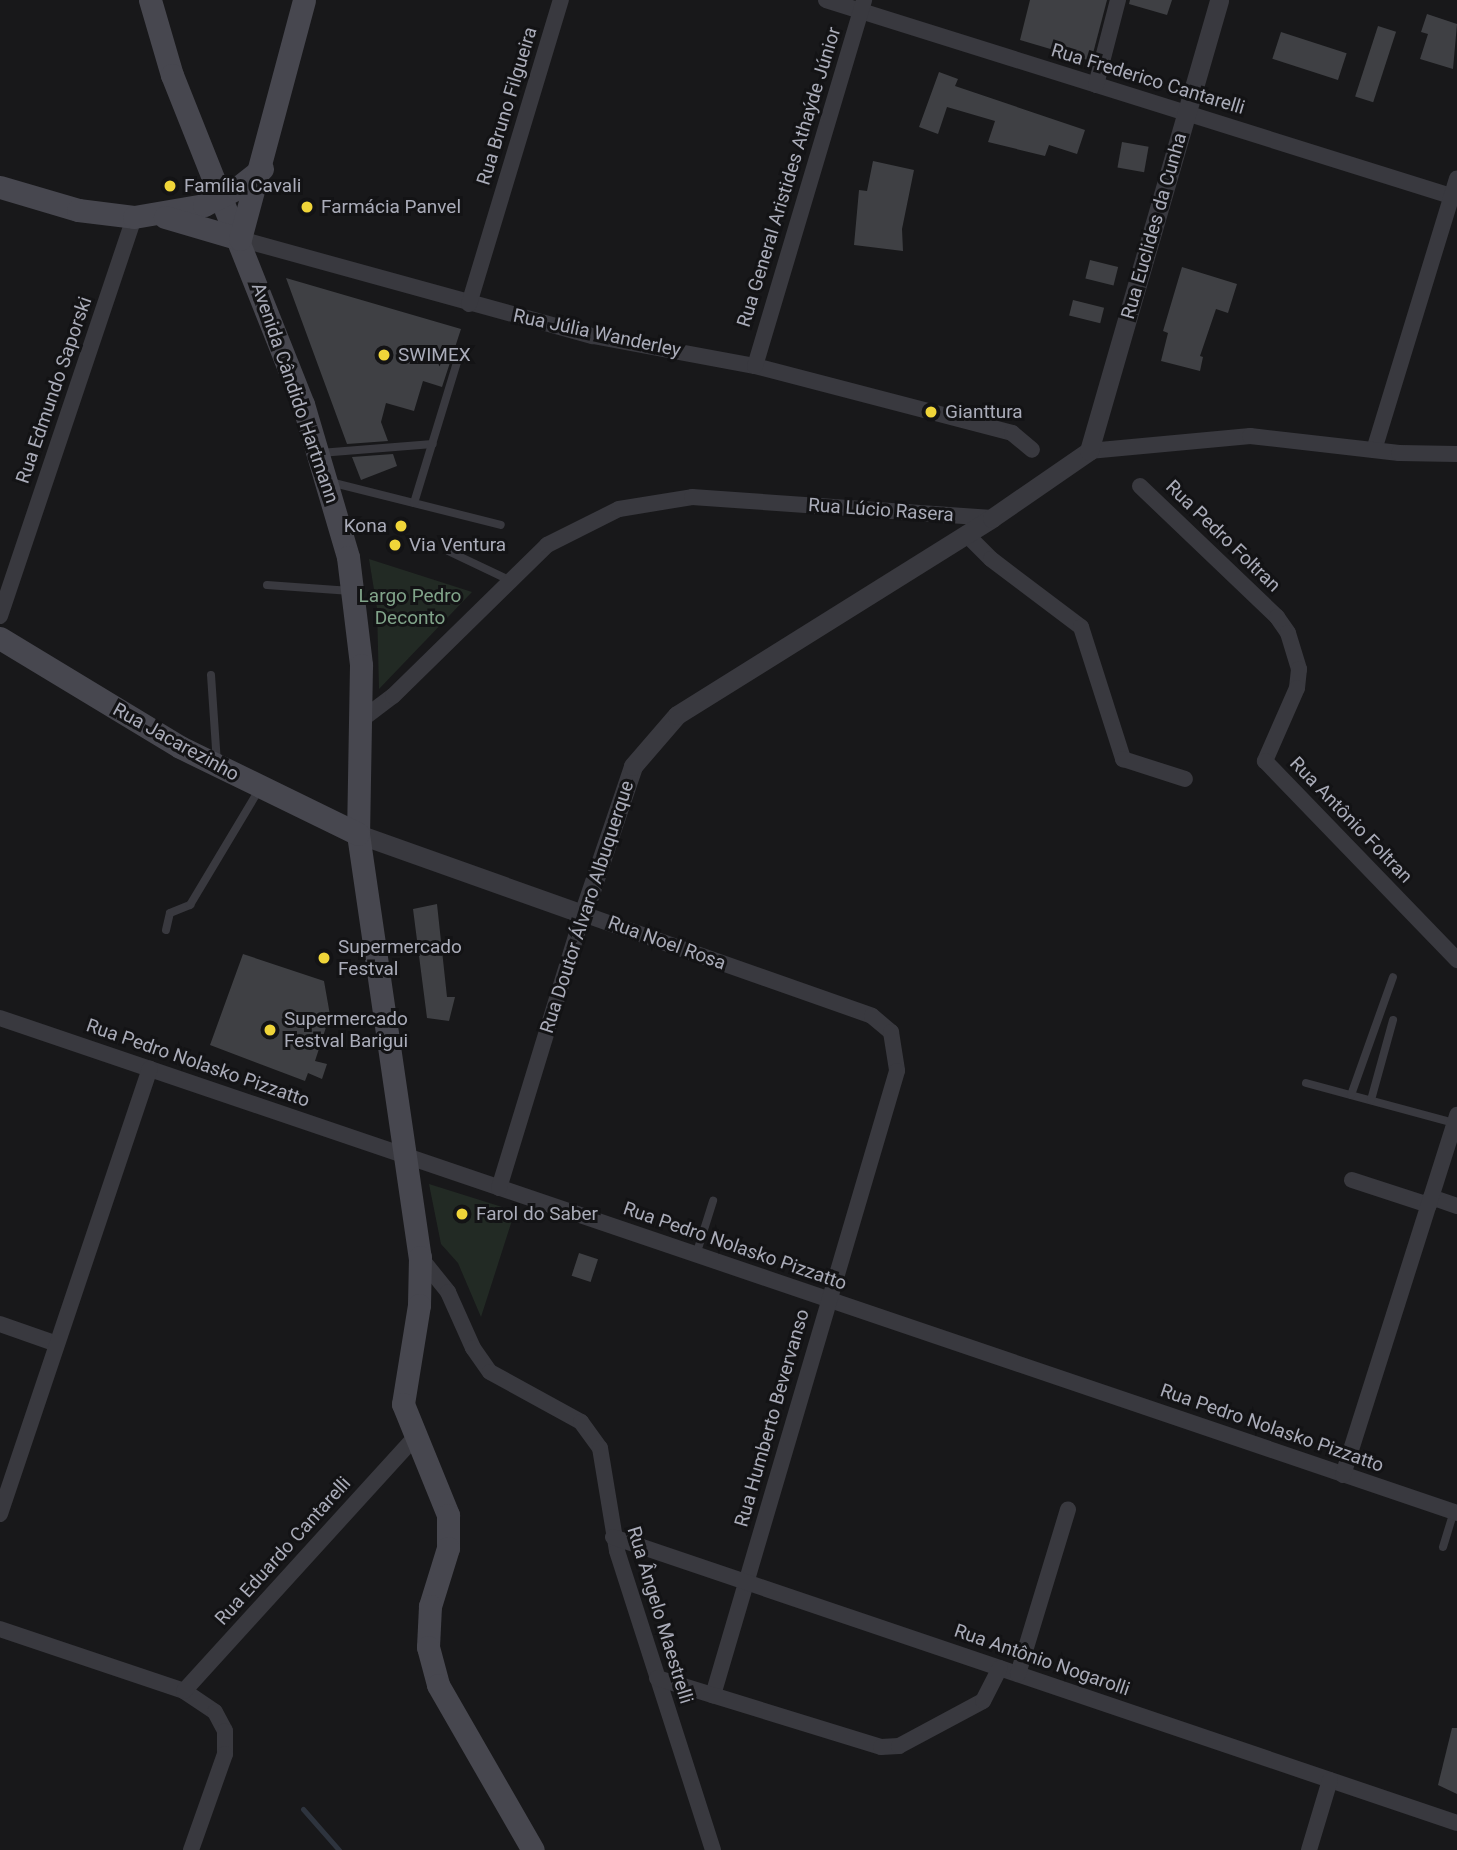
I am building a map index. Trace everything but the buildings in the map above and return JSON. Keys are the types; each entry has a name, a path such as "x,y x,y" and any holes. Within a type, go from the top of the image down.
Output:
{"main road":[{"name":"Avenida Cândido Hartmann","path":"150,0 167,62 240,239 320,453 354,591 361,720 358,834 420,1257 419,1305 404,1384 405,1412 414,1438 443,1497 449,1533 428,1626 431,1667 533,1850"},
{"path":"240,239 262,169 304,0"},
{"name":"Rua Júlia Wanderley","path":"0,187 78,210 134,217 161,215 222,197 262,169"},
{"name":"Rua Júlia Wanderley","path":"161,215 240,239"},
{"name":"Rua Jacarezinho","path":"0,638 217,767 358,834"}],"street":[{"name":"Rua Bruno Filgueira","path":"469,304 561,0"},
{"name":"Rua Frederico Cantarelli","path":"826,0 862,5 1096,85 1454,197"},
{"path":"1096,85 1118,0"},
{"name":"Rua Euclides da Cunha","path":"1089,451 1219,0"},
{"name":"Rua General Aristides Athaýde Júnior","path":"755,366 862,5"},
{"path":"1374,450 1454,197 1457,178"},
{"name":"Rua Edmundo Saporski","path":"0,616 134,217"},
{"name":"Rua Júlia Wanderley","path":"240,239 593,336 755,366 1012,433 1031,450"},
{"path":"992,518 1089,451 1250,436 1374,450 1457,454"},
{"name":"Rua Pedro Foltran","path":"1140,486 1277,617"},
{"name":"Rua Lúcio Rasera","path":"361,720 393,696 509,580 567,532 619,509 670,498 992,518"},
{"name":"Rua Doutor Álvaro Albuquerque","path":"499,1188 621,793 633,766 662,730 698,698 992,518"},
{"path":"967,534 991,559 1081,627 1123,759 1185,779"},
{"name":"Rua Antônio Foltran","path":"1277,617 1295,649 1297,688 1265,761 1457,960"},
{"name":"Rua Noel Rosa","path":"358,834 872,1016 891,1032"},
{"name":"Rua Pedro Nolasko Pizzatto","path":"0,1018 1455,1513"},
{"name":"Rua Humberto Bevervanso","path":"713,1695 897,1071 891,1032"},
{"path":"0,1514 150,1069"},
{"path":"1343,1475 1456,1119"},
{"path":"1352,1180 1457,1206"},
{"name":"Rua Ângelo Maestrelli","path":"420,1257 448,1292 473,1348 490,1372 565,1412 592,1434 604,1459 613,1536 713,1850"},
{"path":"0,1324 57,1344"},
{"name":"Rua Eduardo Cantarelli","path":"184,1691 414,1438"},
{"path":"1018,1674 1068,1509"},
{"name":"Rua Antônio Nogarolli","path":"613,1536 1457,1823"},
{"path":"0,1629 184,1691 222,1720 225,1754 191,1850"},
{"path":"657,1678 881,1747 893,1747 983,1701 1000,1668"},
{"path":"1309,1850 1330,1780"}],"lane":[{"path":"414,503 457,362"},
{"path":"320,453 433,444"},
{"path":"329,482 501,525"},
{"path":"448,551 509,580"},
{"path":"267,585 354,591"},
{"path":"211,675 217,767"},
{"path":"166,930 170,913 190,905 260,788"},
{"path":"1351,1095 1393,977"},
{"path":"1371,1100 1393,1020"},
{"path":"1306,1083 1456,1119"},
{"path":"696,1255 713,1202"},
{"path":"1443,1547 1455,1513"}],"green space":[{"name":"Largo Pedro Deconto","path":"369,559 472,592 379,689 377,608"},
{"path":"429,1184 515,1211 481,1317 458,1263 441,1244"}],"waterway":[{"path":"303,1809 339,1850"}],"place":[{"name":"Família Cavali","path":"170,186"},
{"name":"Farmácia Panvel","path":"307,207"},
{"name":"SWIMEX","path":"384,355"},
{"name":"Gianttura","path":"931,412"},
{"name":"Kona","path":"401,526"},
{"name":"Via Ventura","path":"395,545"},
{"name":"Supermercado Festval","path":"324,958"},
{"name":"Supermercado Festval Barigui","path":"270,1030"},
{"name":"Farol do Saber","path":"462,1214"}]}
